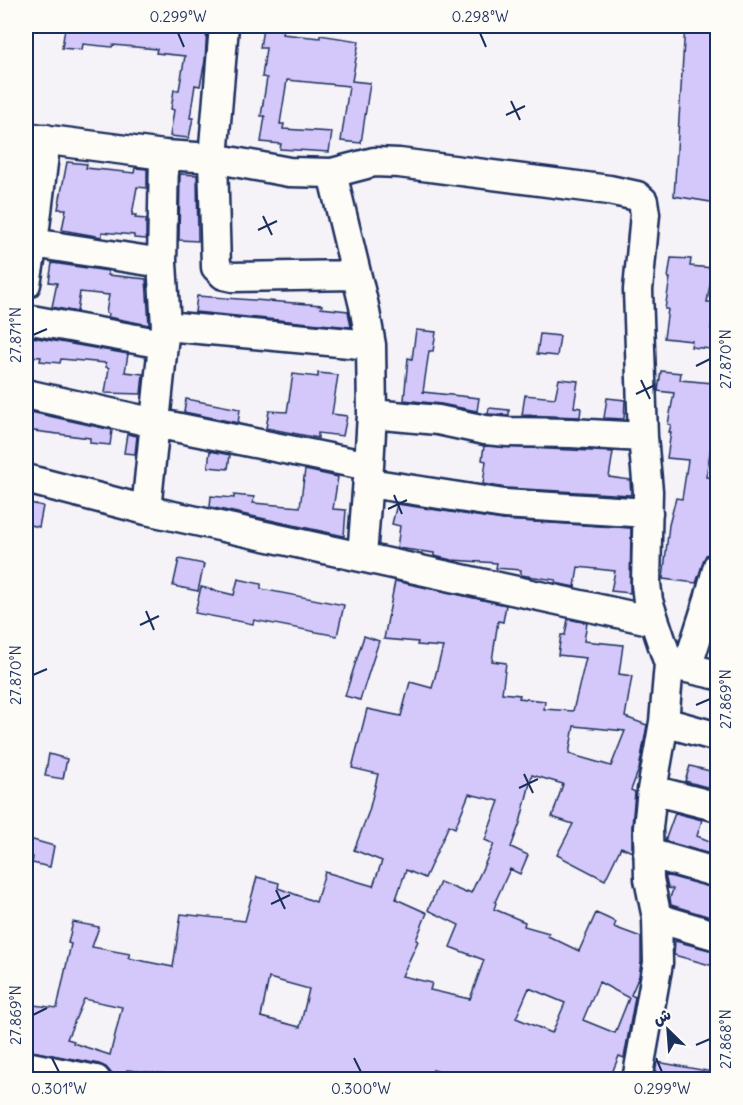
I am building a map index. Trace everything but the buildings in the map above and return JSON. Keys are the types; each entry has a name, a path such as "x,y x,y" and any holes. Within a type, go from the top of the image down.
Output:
{"street":[{"path":"224,26 213,158 215,261 219,271 233,277 356,275"},
{"path":"26,284 33,243 36,138 164,155 213,158 289,171 332,173 374,162 399,163 609,190 640,197 645,214 639,290 643,437 648,513 646,584 648,602 654,621 678,666 717,675"},
{"path":"146,510 164,335 162,263 164,155"},
{"path":"332,173 371,345 372,414 362,556"},
{"path":"33,243 162,263"},
{"path":"26,319 164,335 371,345"},
{"path":"26,394 504,504 648,513"},
{"path":"372,414 438,420 485,430 508,432 643,437"},
{"path":"26,479 146,510 654,621"},
{"path":"637,1080 658,963 657,918 649,879 648,854 652,790 664,722 678,666 713,600 717,566"},
{"path":"664,722 717,737"},
{"path":"652,790 717,807"},
{"path":"648,854 717,873"},
{"path":"657,918 717,936"},
{"path":"26,1066 96,1080"}]}
